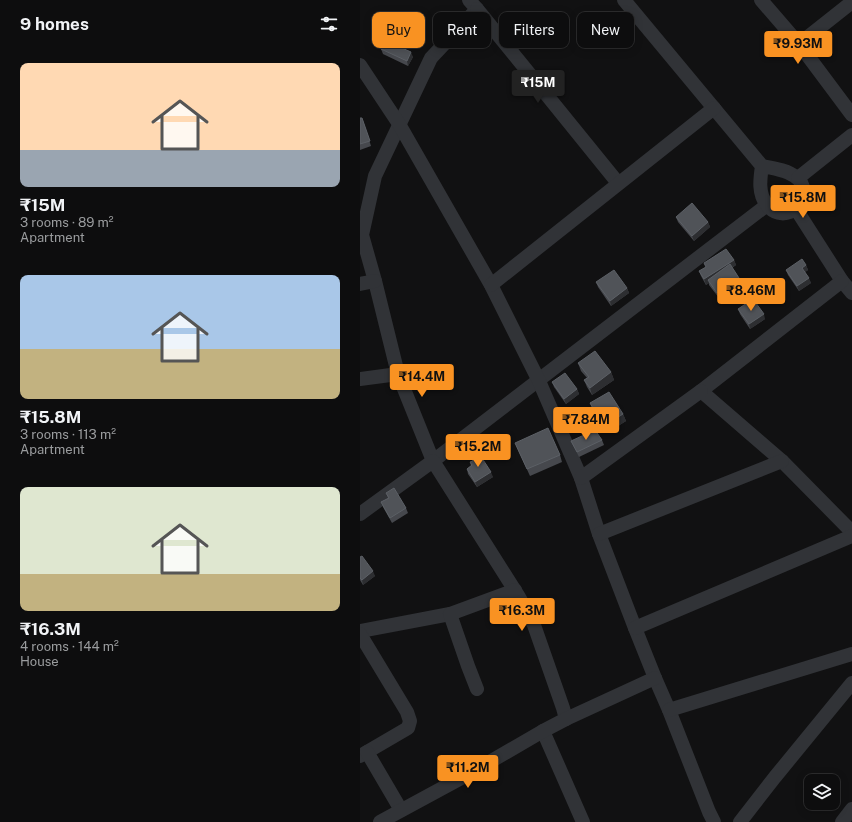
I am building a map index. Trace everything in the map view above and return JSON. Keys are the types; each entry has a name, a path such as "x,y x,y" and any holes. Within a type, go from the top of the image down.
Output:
{"street":[{"path":"761,0 799,44 852,115"},
{"path":"629,2 762,166 775,168 792,174 798,178 804,192 801,204 796,209 790,212 779,213 767,205 762,192 760,180 762,166"},
{"path":"799,44 852,2"},
{"path":"566,719 534,625 515,590 433,461 398,374 362,235 375,176 399,124 431,58 473,5 618,183"},
{"path":"360,65 399,124 491,285 539,381 581,478 599,534 654,678 669,710 714,822"},
{"path":"491,285 714,108"},
{"path":"798,178 852,135"},
{"path":"360,514 539,381 767,205"},
{"path":"796,209 852,294"},
{"path":"360,284 375,281"},
{"path":"581,478 701,391 842,281"},
{"path":"360,379 398,374"},
{"path":"701,391 782,461 852,532"},
{"path":"599,534 782,461"},
{"path":"635,628 852,536"},
{"path":"401,810 364,754 408,728 410,721 407,712 360,632 450,614 515,590"},
{"path":"450,614 477,689"},
{"path":"669,710 852,654"},
{"path":"380,822 474,771 543,731 654,678"},
{"path":"740,822 852,683"},
{"path":"543,731 583,822"},
{"path":"842,822 852,809"}],"building":[{"path":"402,48 411,52 407,61 381,49"},
{"path":"360,118 362,118 370,141 360,144"},
{"path":"692,203 708,222 692,236 676,217"},
{"path":"726,249 734,260 704,279 699,271 706,267 704,263"},
{"path":"802,259 806,265 802,268 809,278 797,286 786,270"},
{"path":"730,264 739,278 717,293 708,280"},
{"path":"614,270 627,288 610,301 596,282"},
{"path":"753,299 764,314 749,324 738,309"},
{"path":"595,351 611,372 590,388 584,380 589,377 578,363"},
{"path":"565,373 577,389 564,399 552,382"},
{"path":"609,392 623,414 604,426 590,403"},
{"path":"548,428 560,455 527,469 515,443"},
{"path":"595,430 602,440 577,452 571,441"},
{"path":"476,453 478,457 480,455 491,472 475,482 467,469 472,465 470,462 473,461 471,457"},
{"path":"394,488 406,508 390,518 381,502 389,498 386,493"},
{"path":"362,556 373,571 362,580 360,578 360,557"}]}
